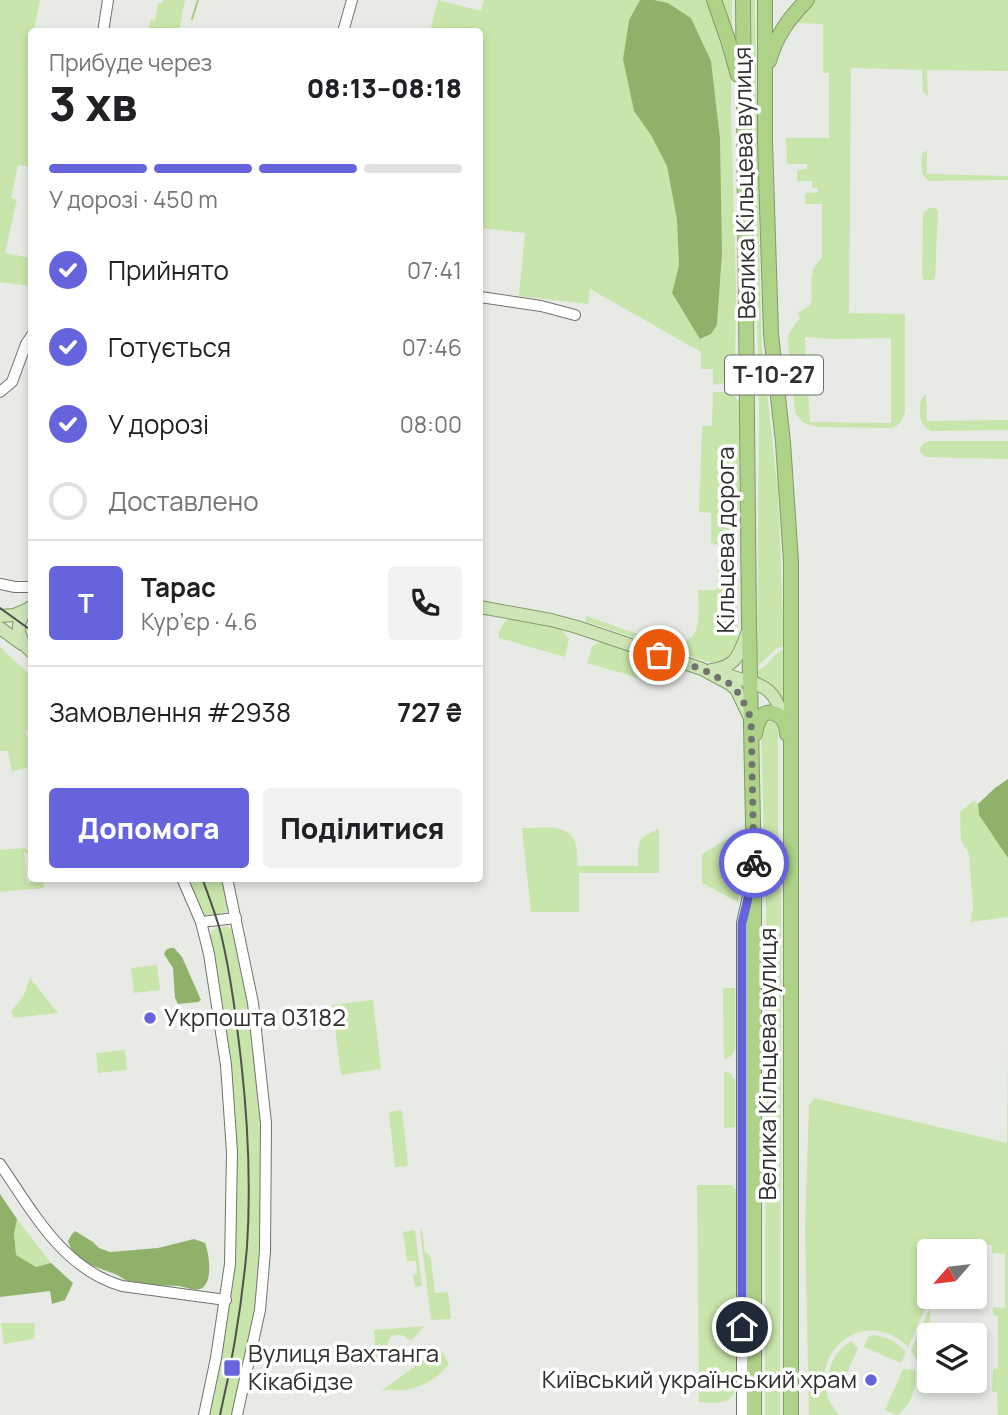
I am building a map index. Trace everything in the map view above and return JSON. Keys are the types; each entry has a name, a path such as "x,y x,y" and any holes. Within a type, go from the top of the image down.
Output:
{"highway":[{"path":"714,0 743,95"},
{"name":"Кільцева дорога","path":"743,0 754,873 754,1415"},
{"name":"Велика Кільцева вулиця","path":"765,0 764,79 771,334 783,442 791,562 791,1415"},
{"path":"764,79 772,49 783,26 807,0"},
{"path":"751,746 759,719 764,713 771,712 785,721 791,749"}],"main road":[{"path":"0,616 28,608"},
{"path":"483,608 577,627 761,685 775,695 785,721"},
{"path":"28,609 19,622 19,631 28,648"},
{"path":"707,669 723,668 734,662 749,627"},
{"path":"0,628 28,649"},
{"path":"707,669 736,689 751,718"}],"street":[{"path":"104,28 108,0"},
{"path":"344,28 352,0"},
{"path":"483,297 541,306 575,316"},
{"path":"0,392 12,382 28,344"},
{"path":"0,584 28,587"},
{"path":"742,1415 742,923 754,873"},
{"path":"184,882 201,922 209,954 220,1021 233,1152 232,1232 226,1300 204,1415"},
{"path":"228,882 253,1003 265,1113 267,1179 260,1310 237,1415"},
{"path":"201,922 236,918"},
{"path":"0,1164 66,1254 92,1274 122,1286 226,1300"}],"green space":[{"path":"0,0 40,0 35,28 28,28 28,167 18,165 11,198 17,199 5,253 28,257 28,286 0,282"},
{"path":"163,0 185,0 180,28 148,28 151,19 155,20 158,3"},
{"path":"438,0 481,11 484,0 640,0 629,20 623,59 634,111 653,137 667,166 677,220 679,265 672,293 701,339 711,334 717,325 722,253 720,138 711,61 691,18 668,3 654,0 732,0 731,114 736,289 735,374 731,382 713,385 713,369 701,369 701,352 590,289 588,304 519,296 525,233 483,228 483,28 431,28"},
{"path":"640,0 668,3 691,18 711,61 720,138 722,253 717,325 711,334 700,339 672,293 679,265 677,220 667,166 651,135 634,111 623,59 629,20"},
{"path":"751,0 755,0 762,347 778,492 784,646 777,648 759,665 759,409"},
{"path":"813,0 1008,0 1008,71 927,70 928,96 923,92 922,70 851,68 849,313 905,314 905,413 897,426 892,428 817,427 802,422 795,412 791,371 807,370 810,422 891,423 891,338 805,337 806,362 790,362 789,334 800,318 798,313 812,301 813,272 822,258 822,204 805,204 805,195 818,192 818,188 812,188 812,181 797,181 797,170 807,169 807,164 787,164 786,138 829,138 829,73 823,73 823,24 798,23 796,19"},
{"path":"927,150 927,174 1008,176 1008,180 929,181 922,169 922,154"},
{"path":"929,208 938,211 935,279 924,280 923,213"},
{"path":"713,392 731,394 739,403 739,513 737,535 728,545 711,544 711,513 699,512 702,426 712,426"},
{"path":"926,394 927,421 1008,420 1008,430 931,431 920,417 921,399"},
{"path":"929,441 1008,441 1008,459 926,457 920,452 920,448"},
{"path":"718,555 731,560 738,571 737,646 726,659 708,662 585,621 586,616 661,642 685,641 692,637 696,630 698,590 717,590"},
{"path":"514,618 560,628 569,639 565,657 499,638 499,631 506,620"},
{"path":"605,642 648,658 652,664 649,681 587,663 592,647"},
{"path":"0,647 28,673 28,730 25,732 28,738 28,767 12,772 8,751 0,751"},
{"path":"784,650 785,699 782,700 757,681 757,670"},
{"path":"768,721 776,723 778,727 781,905 780,1415 765,1415 766,906 761,733"},
{"path":"1008,779 1008,858 979,815 978,804"},
{"path":"974,800 978,804 979,815 1008,858 1008,917 971,922 973,906 969,854 961,840 960,812"},
{"path":"522,828 566,831 575,842 578,866 638,866 640,842 646,835 659,829 659,873 579,873 579,912 531,912"},
{"path":"737,833 738,902 702,883 702,854"},
{"path":"0,850 28,850 28,854 24,852 27,884 43,882 44,888 0,892"},
{"path":"188,882 224,882 229,909 216,916 202,914"},
{"path":"227,926 236,932 252,1021 262,1122 262,1248 254,1324 234,1415 208,1415 226,1328 236,1222 209,937 213,930"},
{"path":"174,948 182,957 201,1000 198,1002 178,1004 175,998 173,968 164,954"},
{"path":"157,965 160,990 134,993 131,968"},
{"path":"30,978 58,1013 13,1018 12,1011 24,995"},
{"path":"723,988 735,988 735,1050 731,1056 724,1059"},
{"path":"373,1000 381,1069 341,1075 332,1005"},
{"path":"125,1050 127,1070 98,1073 96,1053"},
{"path":"1008,1051 1008,1415 998,1415 997,1392 992,1392 993,1369 998,1368 998,1316 993,1315 993,1307 1005,1308 1005,1254 992,1253 992,1245 987,1244 987,1239 917,1239 917,1309 925,1309 908,1347 889,1334 871,1331 853,1334 839,1344 829,1359 824,1376 827,1396 839,1415 809,1415 805,1229 809,1105 814,1098 1007,1143"},
{"path":"724,1071 731,1074 735,1080 735,1127 724,1128"},
{"path":"402,1110 408,1166 395,1167 389,1112"},
{"path":"697,1185 732,1185 736,1190 736,1390 729,1399 716,1403 699,1402"},
{"path":"0,1194 17,1219 14,1234 16,1255 36,1267 51,1263 73,1283 65,1300 52,1304 50,1291 0,1297"},
{"path":"17,1219 51,1263 36,1267 16,1255 14,1234"},
{"path":"420,1229 425,1252 431,1259 435,1293 448,1292 451,1319 431,1320"},
{"path":"415,1230 422,1286 415,1287 413,1275 417,1274 416,1261 407,1261 403,1232"},
{"path":"75,1231 99,1248 110,1252 158,1248 194,1239 205,1243 209,1261 207,1281 200,1289 195,1290 130,1282 87,1263 75,1254 68,1241"},
{"path":"930,1309 930,1309 930,1323 923,1323"},
{"path":"1,1323 35,1323 34,1339 4,1344"},
{"path":"424,1326 409,1340 398,1335 390,1338 389,1352 394,1357 389,1363 358,1357 376,1354 374,1330"},
{"path":"869,1336 892,1340 906,1352 901,1363 864,1347"},
{"path":"917,1337 917,1360 911,1350"},
{"path":"851,1341 858,1348 840,1390 828,1385 829,1371 837,1354"},
{"path":"441,1350 449,1364 435,1377 411,1389 381,1391 431,1355"},
{"path":"903,1369 915,1370 915,1383 910,1401 897,1415 885,1410"}],"waterway":[{"path":"192,19 198,0"}],"tram line":[{"path":"0,608 28,628"},
{"path":"203,882 221,934 230,981 243,1083 248,1154 249,1200 245,1268 220,1415"}],"way so far":[{"path":"659,655 702,669 730,684 740,695 751,718 754,863"}],"place":[{"name":"Укрпошта 03182","path":"150,1018"},
{"name":"Вулиця Вахтанга Кікабідзе","path":"232,1368"},
{"name":"Київський український храм","path":"871,1380"}],"route":[{"path":"742,1327 742,923 754,863"}]}
